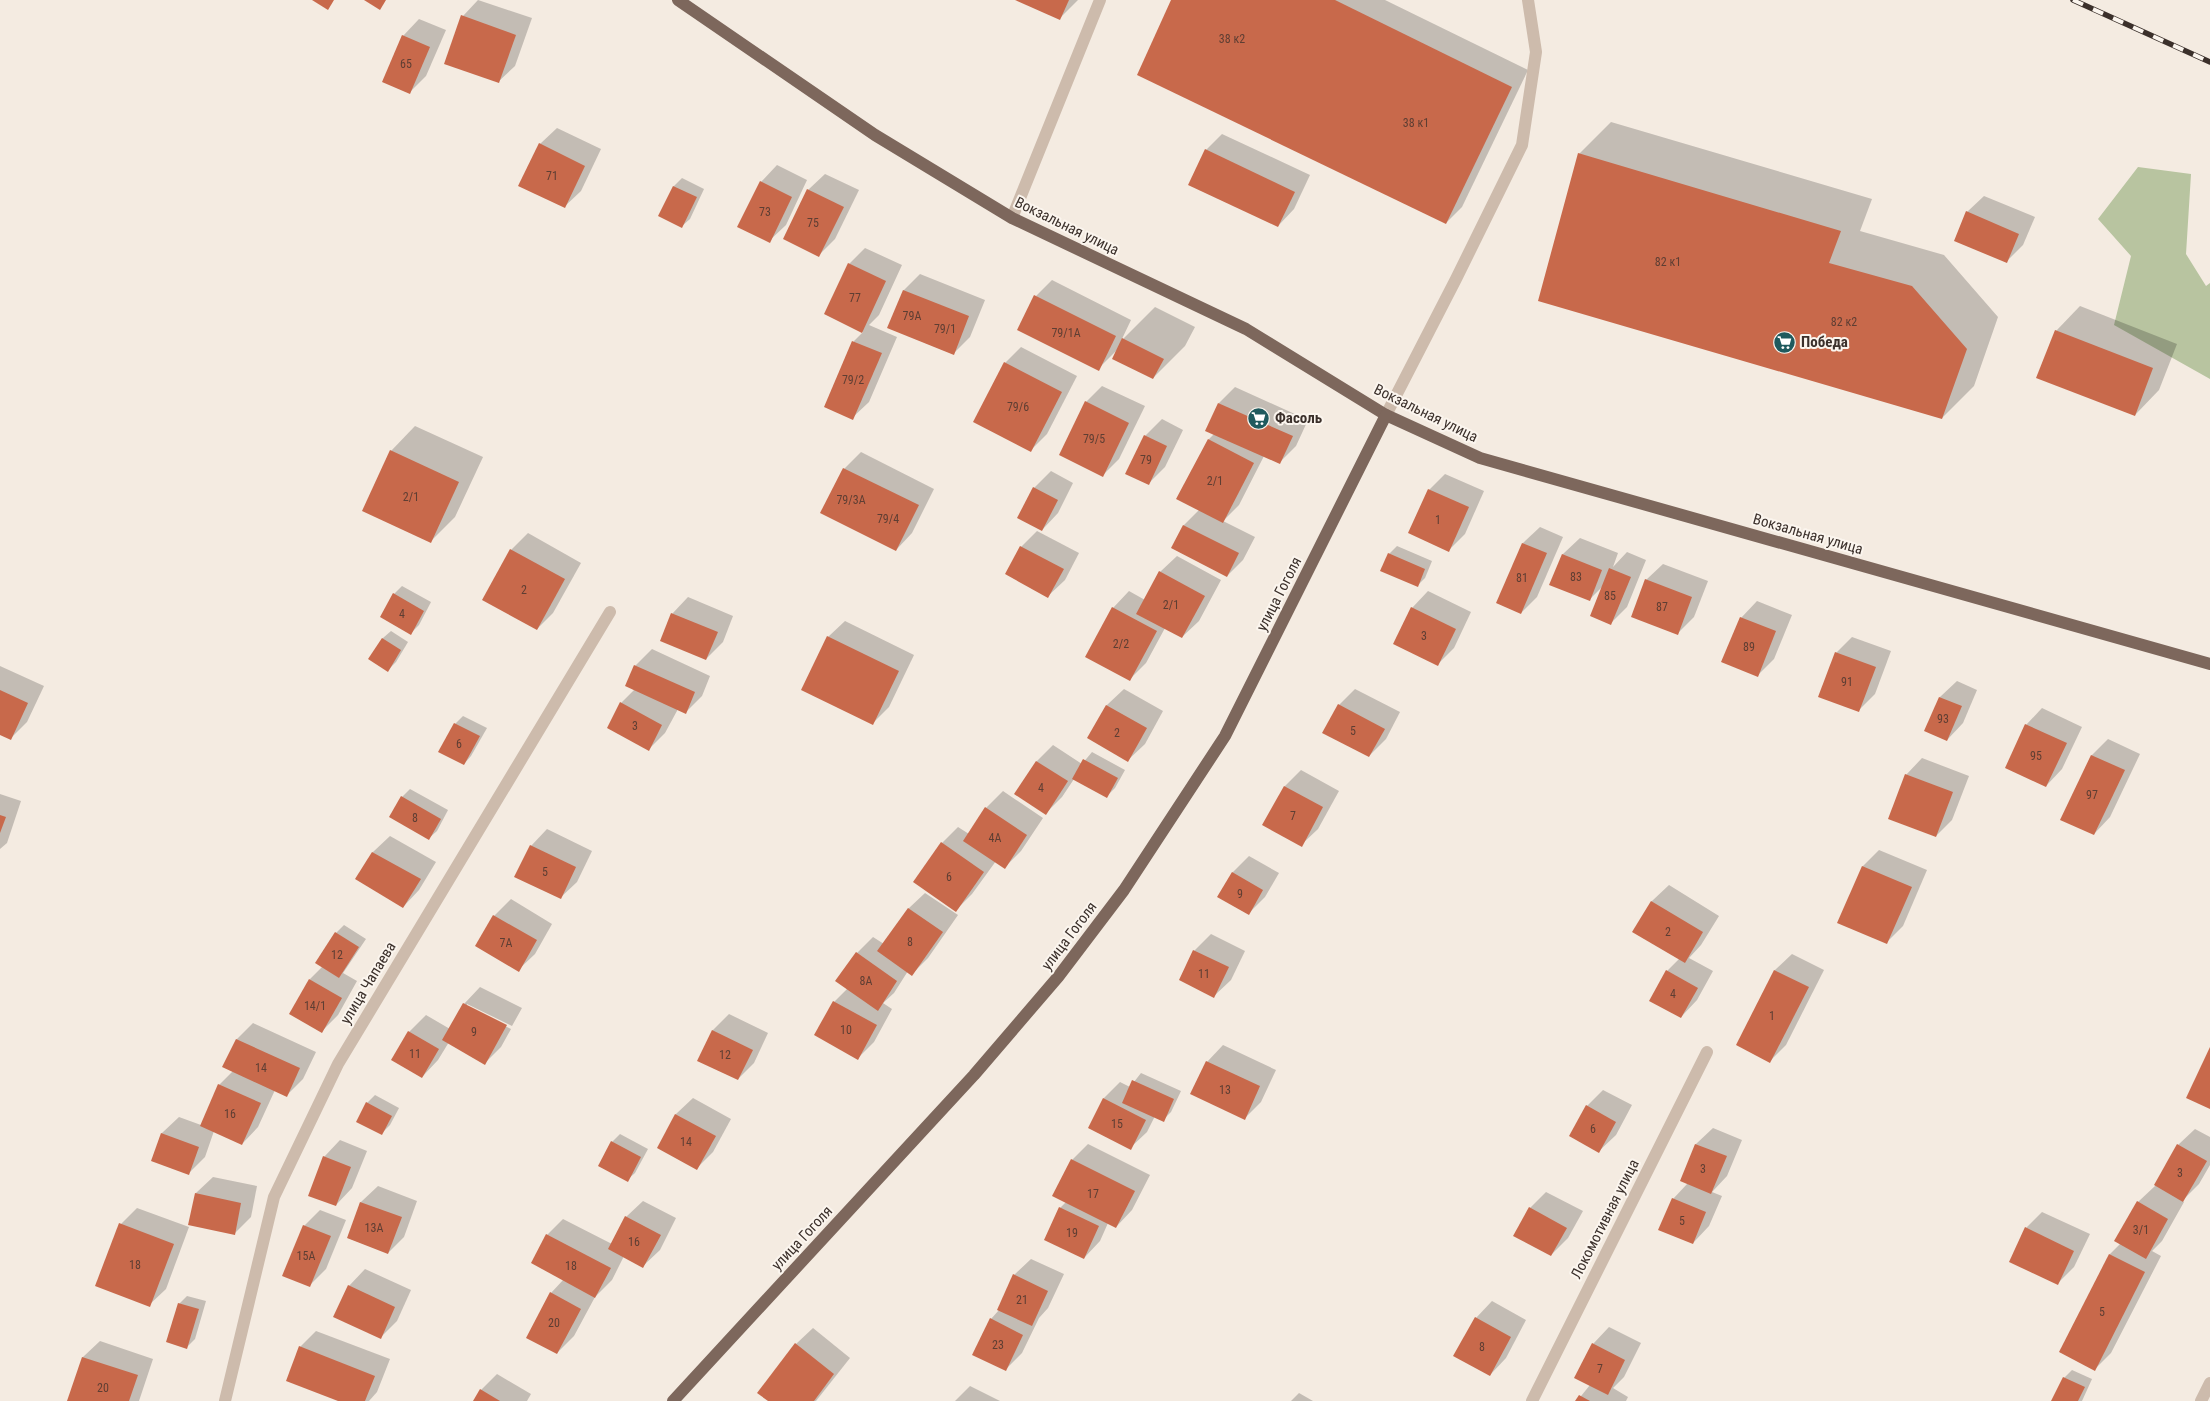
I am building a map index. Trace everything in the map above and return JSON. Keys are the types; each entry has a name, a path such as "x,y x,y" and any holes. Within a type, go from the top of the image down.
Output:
{"main road":[{"name":"Вокзальная улица","path":"678,0 875,135 1012,218 1246,328 1386,415 1480,458 2210,664"},
{"name":"улица Гоголя","path":"673,1401 974,1075 1058,978 1124,890 1226,736 1386,415"}],"street":[{"path":"1012,218 1100,0"},
{"path":"1386,415 1456,279 1522,144 1536,52 1528,0"},
{"name":"улица Чапаева","path":"225,1401 274,1197 338,1064 610,612"},
{"name":"Локомотивная улица","path":"1532,1401 1707,1052"},
{"path":"2201,1401 2210,1383"}],"green space":[{"path":"2138,167 2191,174 2186,254 2206,286 2210,283 2210,379 2114,325 2131,256 2098,219"}],"building":[{"path":"312,0 334,0 328,10"},
{"path":"364,0 386,0 380,10"},
{"path":"1015,0 1069,0 1060,20"},
{"path":"1171,0 1335,0 1512,87 1446,224 1137,75"},
{"path":"461,15 516,35 499,83 444,64"},
{"path":"402,35 430,47 410,94 382,82"},
{"path":"539,143 585,166 565,208 518,186"},
{"path":"1205,149 1295,192 1278,227 1188,185"},
{"path":"1578,153 1841,231 1829,263 1912,286 1967,349 1942,419 1538,301"},
{"path":"760,181 792,197 770,243 737,227"},
{"path":"673,186 697,197 682,228 658,216"},
{"path":"807,189 844,207 819,257 783,239"},
{"path":"1966,211 2019,234 2007,263 1954,241"},
{"path":"848,263 886,281 862,333 824,314"},
{"path":"903,290 969,316 954,355 887,328"},
{"path":"1034,295 1116,336 1099,371 1017,330"},
{"path":"2055,330 2153,368 2135,416 2036,378"},
{"path":"1122,338 1164,359 1153,379 1112,359"},
{"path":"852,341 882,353 853,420 824,407"},
{"path":"1004,362 1062,392 1031,452 973,422"},
{"path":"1085,401 1129,423 1103,477 1059,455"},
{"path":"1218,403 1293,436 1280,464 1205,431"},
{"path":"1144,435 1167,446 1149,485 1125,474"},
{"path":"1208,439 1254,463 1223,523 1176,499"},
{"path":"390,450 459,482 431,543 362,511"},
{"path":"843,468 919,505 896,551 820,513"},
{"path":"1033,487 1058,500 1042,531 1017,518"},
{"path":"1428,489 1469,507 1449,552 1408,533"},
{"path":"1183,525 1239,553 1227,577 1171,548"},
{"path":"1522,543 1547,553 1521,614 1496,603"},
{"path":"1020,546 1064,569 1048,598 1005,574"},
{"path":"510,549 565,579 537,630 482,600"},
{"path":"1388,553 1425,569 1418,587 1380,571"},
{"path":"1562,554 1602,570 1590,601 1549,585"},
{"path":"1609,568 1631,577 1611,625 1590,616"},
{"path":"1159,571 1205,596 1182,638 1136,614"},
{"path":"1645,579 1692,597 1678,635 1631,617"},
{"path":"393,593 424,611 411,635 380,617"},
{"path":"1112,607 1157,631 1130,681 1085,657"},
{"path":"1411,607 1456,629 1438,666 1393,644"},
{"path":"671,613 718,632 706,660 660,641"},
{"path":"1740,617 1776,631 1758,677 1721,662"},
{"path":"827,636 899,671 873,725 801,690"},
{"path":"382,638 401,650 388,672 368,659"},
{"path":"1835,652 1876,667 1859,712 1818,697"},
{"path":"634,665 695,692 686,714 625,686"},
{"path":"0,690 28,703 11,740 0,735"},
{"path":"1939,697 1962,706 1947,741 1924,731"},
{"path":"620,702 662,725 649,751 607,728"},
{"path":"1338,704 1385,729 1369,757 1322,733"},
{"path":"1106,705 1147,728 1128,762 1087,738"},
{"path":"454,723 480,736 464,765 438,752"},
{"path":"2025,724 2067,743 2046,787 2005,768"},
{"path":"2091,755 2125,770 2094,835 2060,820"},
{"path":"1083,759 1118,778 1107,798 1072,779"},
{"path":"1036,761 1068,781 1046,815 1014,794"},
{"path":"1905,774 1953,792 1936,837 1888,819"},
{"path":"1284,786 1323,807 1302,847 1262,825"},
{"path":"401,796 441,819 429,840 389,817"},
{"path":"985,807 1027,835 1005,869 963,841"},
{"path":"0,815 6,817 0,833"},
{"path":"941,842 984,872 956,912 913,882"},
{"path":"530,845 576,867 561,899 514,877"},
{"path":"372,852 421,879 403,908 355,879"},
{"path":"1862,866 1912,887 1887,944 1837,923"},
{"path":"1232,872 1263,890 1249,915 1217,897"},
{"path":"1651,901 1703,932 1685,963 1632,932"},
{"path":"908,908 943,932 912,976 877,951"},
{"path":"493,915 537,940 519,972 475,946"},
{"path":"335,932 359,947 339,978 315,963"},
{"path":"1193,950 1229,967 1214,998 1179,980"},
{"path":"856,952 897,981 878,1011 835,981"},
{"path":"1666,970 1698,988 1681,1018 1649,1001"},
{"path":"1774,970 1809,987 1770,1063 1736,1045"},
{"path":"309,979 342,998 322,1033 289,1014"},
{"path":"833,1001 877,1025 858,1060 814,1035"},
{"path":"463,1003 507,1025 485,1065 442,1040"},
{"path":"712,1030 753,1050 738,1080 697,1061"},
{"path":"408,1031 439,1049 422,1078 391,1060"},
{"path":"236,1039 300,1068 287,1097 222,1067"},
{"path":"2210,1047 2210,1109 2186,1098"},
{"path":"1206,1061 1260,1086 1245,1120 1190,1094"},
{"path":"1132,1080 1174,1099 1164,1122 1122,1103"},
{"path":"218,1084 261,1103 242,1145 200,1126"},
{"path":"1103,1098 1146,1120 1131,1150 1088,1128"},
{"path":"366,1102 392,1116 382,1135 356,1122"},
{"path":"1586,1105 1616,1122 1599,1153 1569,1136"},
{"path":"675,1114 716,1136 697,1170 657,1148"},
{"path":"161,1133 199,1147 189,1175 151,1161"},
{"path":"611,1141 641,1157 628,1182 598,1166"},
{"path":"1695,1144 1727,1156 1711,1194 1680,1181"},
{"path":"2177,1144 2207,1161 2183,1202 2154,1185"},
{"path":"323,1156 351,1167 336,1206 308,1196"},
{"path":"1071,1159 1135,1191 1116,1228 1052,1196"},
{"path":"195,1193 241,1203 235,1235 188,1225"},
{"path":"1672,1198 1706,1212 1693,1244 1658,1230"},
{"path":"2137,1201 2168,1219 2146,1259 2114,1241"},
{"path":"360,1202 402,1217 388,1254 347,1238"},
{"path":"1059,1207 1099,1226 1084,1259 1044,1240"},
{"path":"1529,1207 1567,1228 1551,1256 1513,1236"},
{"path":"625,1216 661,1235 643,1268 608,1249"},
{"path":"119,1223 174,1244 150,1307 95,1286"},
{"path":"303,1225 331,1236 310,1287 282,1276"},
{"path":"2025,1227 2074,1251 2058,1285 2009,1262"},
{"path":"546,1234 611,1268 595,1298 531,1263"},
{"path":"2109,1254 2145,1272 2095,1371 2059,1352"},
{"path":"1013,1274 1048,1291 1032,1326 997,1310"},
{"path":"348,1285 395,1307 381,1339 333,1317"},
{"path":"550,1292 581,1309 557,1354 526,1338"},
{"path":"178,1303 199,1309 187,1349 166,1342"},
{"path":"1475,1317 1511,1337 1490,1376 1453,1356"},
{"path":"990,1318 1023,1335 1006,1371 972,1355"},
{"path":"795,1343 834,1374 814,1401 768,1401 757,1393"},
{"path":"1592,1343 1625,1360 1608,1395 1574,1378"},
{"path":"299,1346 375,1376 365,1401 338,1401 286,1381"},
{"path":"82,1357 138,1375 129,1401 67,1401"},
{"path":"2063,1377 2085,1387 2078,1401 2051,1401"},
{"path":"480,1389 500,1401 473,1401"},
{"path":"1579,1395 1590,1401 1575,1401"}],"railway":[{"path":"2073,0 2210,62"}],"place":[{"name":"Победа","path":"1785,342"},
{"name":"Фасоль","path":"1259,418"}]}
